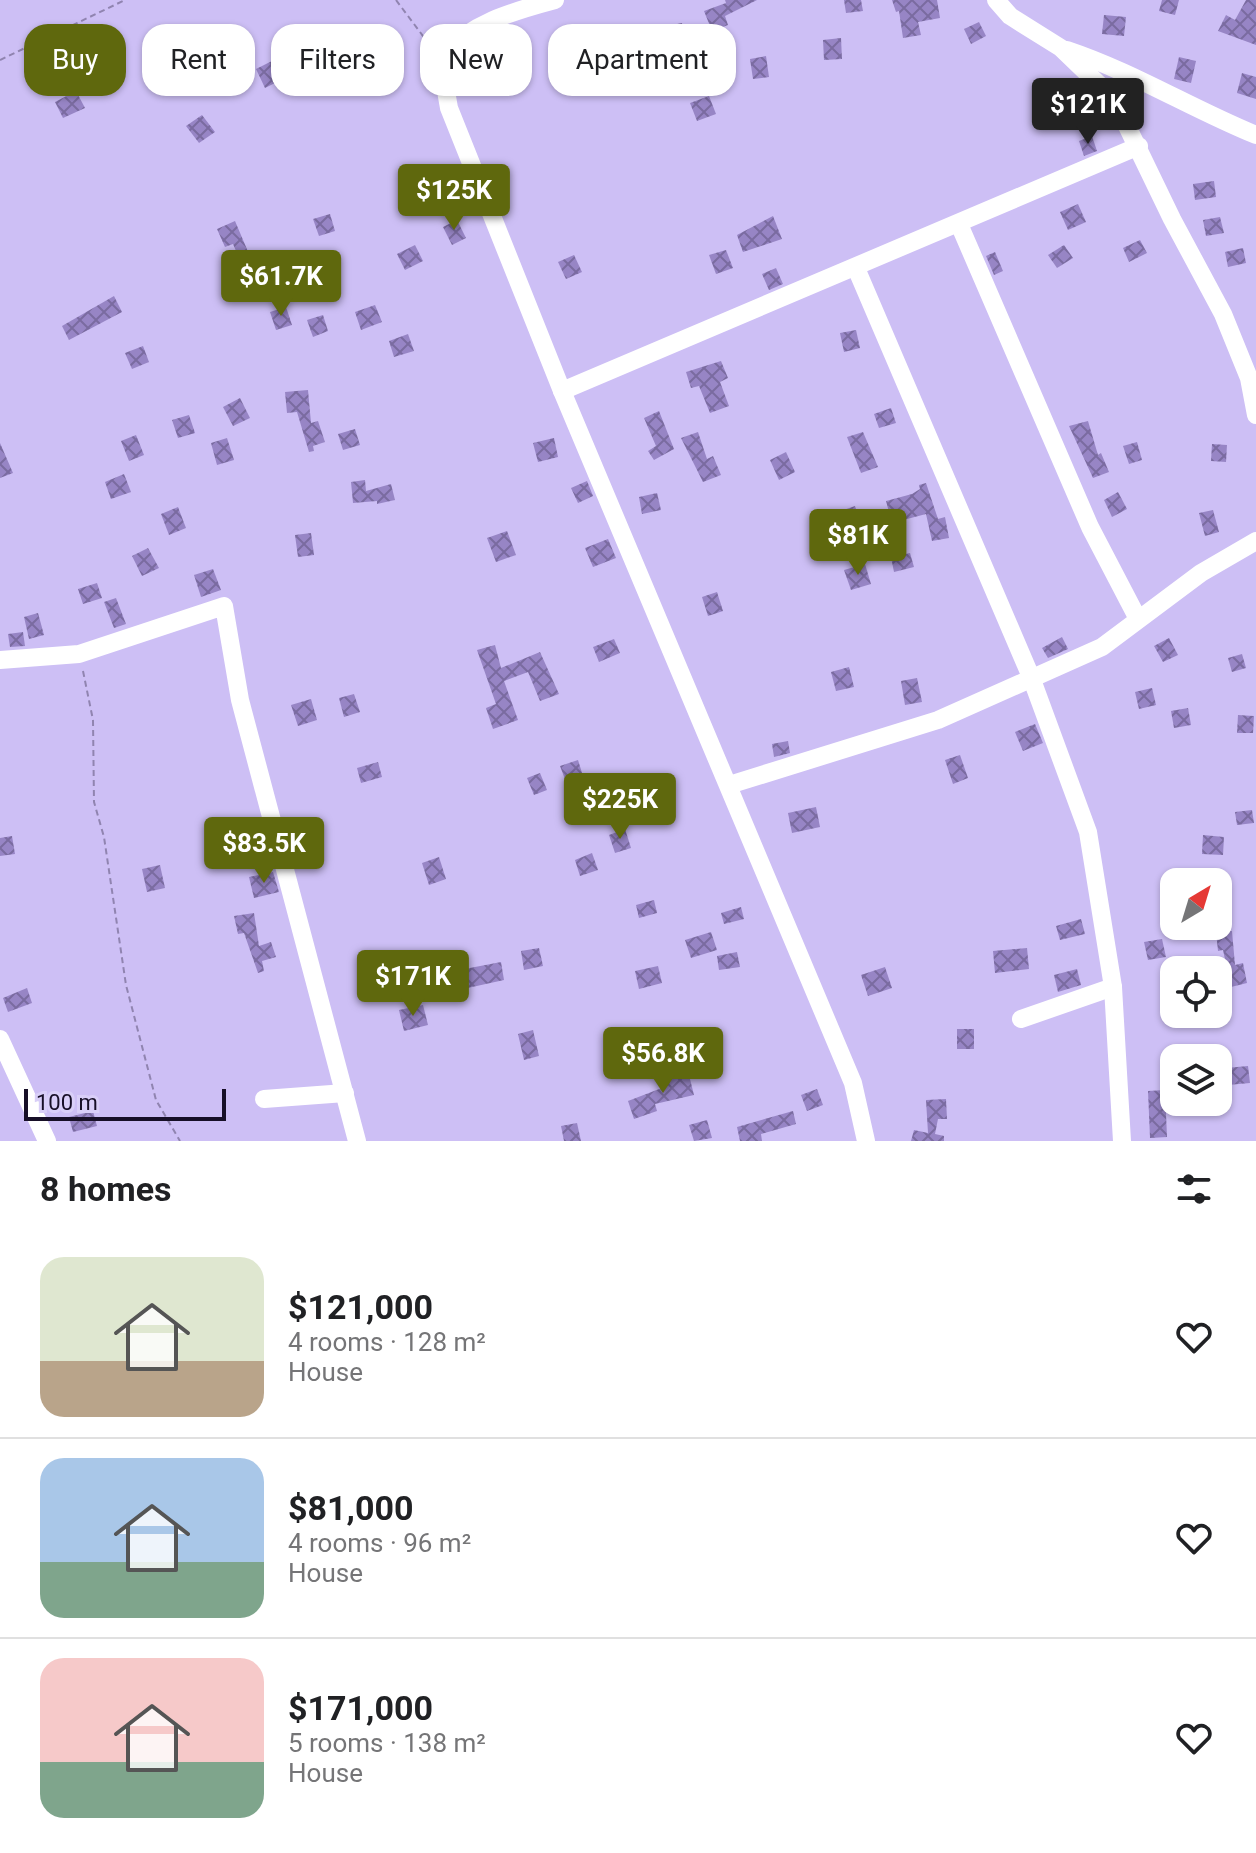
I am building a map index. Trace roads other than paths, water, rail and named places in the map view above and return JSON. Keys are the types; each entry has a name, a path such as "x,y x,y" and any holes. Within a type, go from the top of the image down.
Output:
{"street":[{"path":"555,0 483,22 460,37 440,57 449,108 562,391 853,1083 866,1141"},
{"path":"996,0 1010,16 1061,48 1114,99 1172,219 1223,314 1249,378 1256,415"},
{"path":"1061,48 1110,64 1205,114 1256,135"},
{"path":"562,391 1139,146"},
{"path":"959,224 1090,527 1138,619"},
{"path":"856,268 1031,677 1088,832 1113,987 1122,1141"},
{"path":"729,785 938,720 1102,647 1201,573 1256,541"},
{"path":"0,660 79,654 224,606 240,700 357,1141"},
{"path":"1021,1019 1113,987"},
{"path":"0,1039 47,1141"},
{"path":"264,1099 345,1093"}]}
